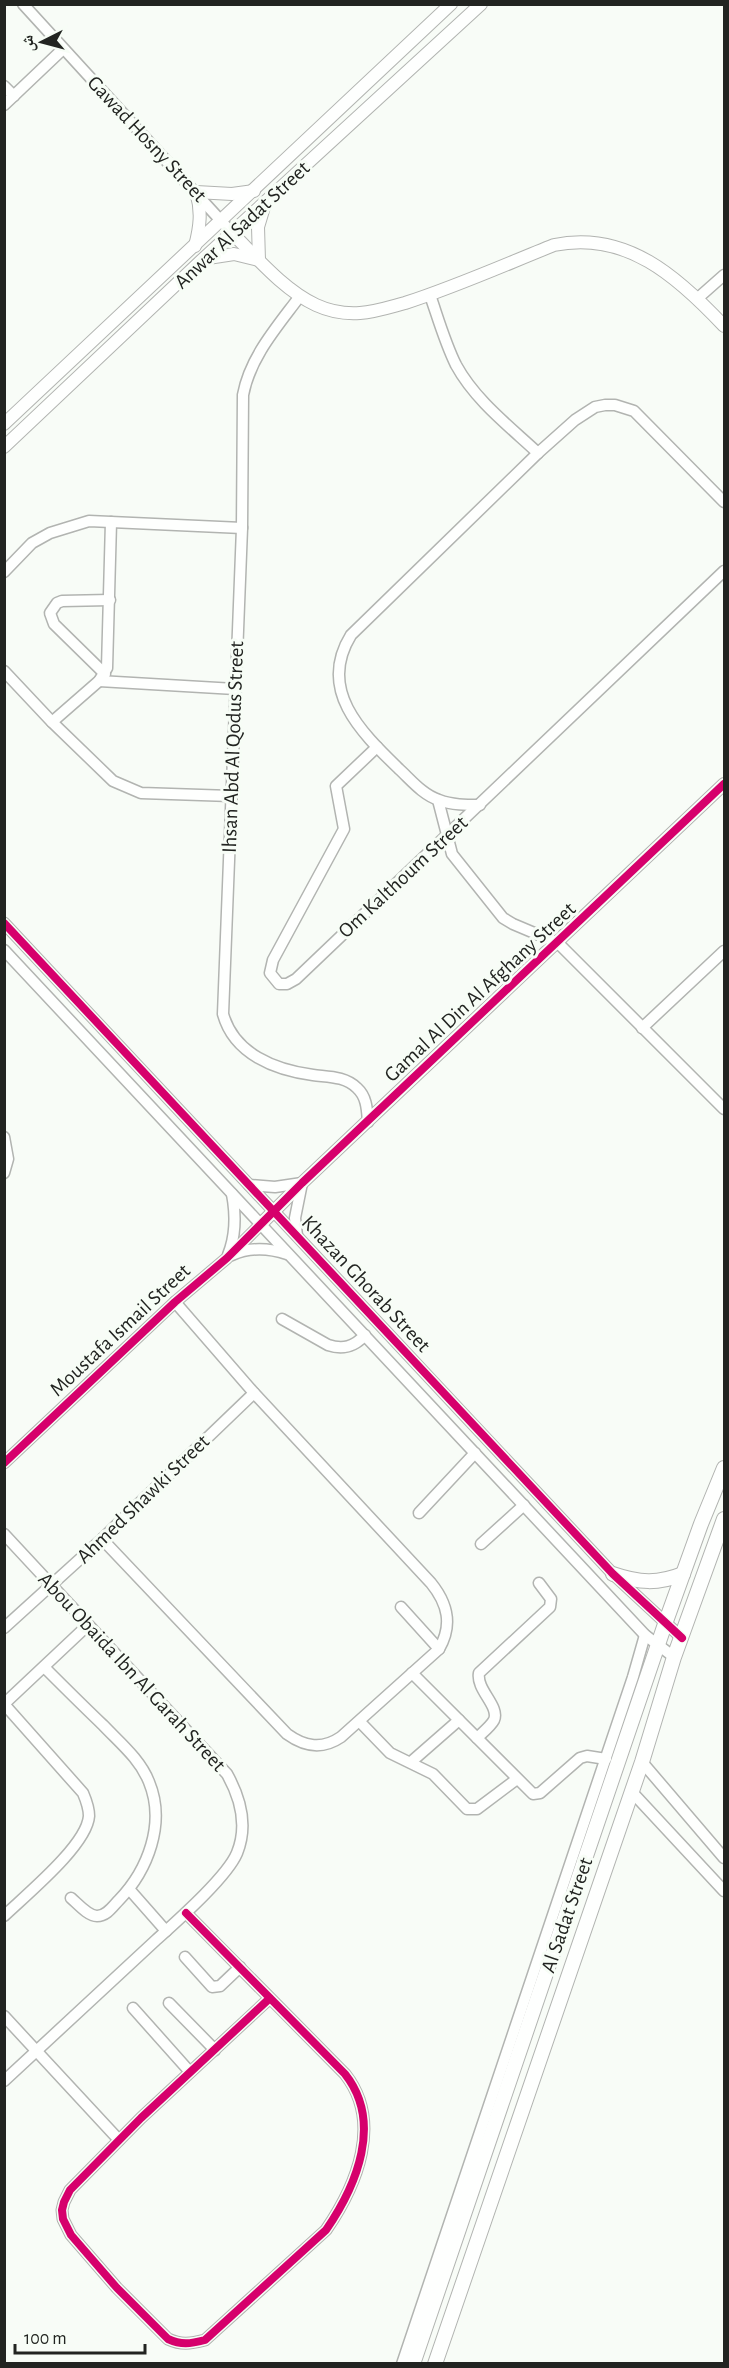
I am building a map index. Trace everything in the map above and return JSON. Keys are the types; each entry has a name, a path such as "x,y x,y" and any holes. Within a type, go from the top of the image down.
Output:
{"main road":[{"name":"Al Sadat Street","path":"413,2364 665,1624 705,1513 724,1468"},
{"name":"Al Sadat Street","path":"435,2364 642,1762 674,1657 724,1520"},
{"path":"613,1574 630,1580 652,1582 683,1574"}],"street":[{"name":"Gawad Hosny Street","path":"23,4 221,221"},
{"name":"Anwar Al Sadat Street","path":"4,424 451,4"},
{"name":"Anwar Al Sadat Street","path":"4,447 203,259 233,234 481,4"},
{"path":"4,105 63,49"},
{"path":"4,86 14,96"},
{"path":"195,247 200,220 200,204 196,192 231,194 254,191"},
{"path":"259,260 258,227 265,204"},
{"path":"221,221 259,260 300,296 337,312 360,313 381,310 430,295 554,245 573,241 593,241 641,257 698,298 724,326"},
{"path":"203,259 228,254 259,260"},
{"path":"698,298 724,275"},
{"path":"430,295 456,364 467,381 493,410 538,453"},
{"name":"Ihsan Abd Al Qodus Street","path":"300,296 255,358 246,378 243,396 242,528 222,1004 225,1024 237,1041 260,1061 291,1071 331,1076 357,1087 366,1102 368,1122"},
{"path":"480,805 438,800 423,791 377,747 350,713 342,695 338,674 344,645 351,635 538,453 575,420 595,407 615,405 634,411 724,502"},
{"path":"4,572 32,543 50,533 89,521 242,528"},
{"path":"52,722 102,677 108,660 111,522"},
{"name":"Om Kalthoum Street","path":"377,747 336,786 344,829 273,960 270,973 279,984 287,984 296,979 724,571"},
{"path":"110,600 62,601 57,603 51,613 54,624 102,677 235,689"},
{"path":"4,671 52,722 113,781 141,793 231,796"},
{"name":"Gamal Al Din Al Afghany Street","path":"260,1225 724,784"},
{"path":"438,800 452,854 503,918 558,943 724,1109"},
{"name":"Khazan Ghorab Street","path":"4,923 613,1574 682,1638"},
{"name":"Khazan Ghorab Street","path":"4,950 645,1635 674,1657"},
{"path":"642,1028 724,951"},
{"path":"4,1137 8,1159 4,1173"},
{"path":"249,1185 275,1187 302,1183 295,1218 297,1236"},
{"path":"227,1258 233,1242 232,1193"},
{"name":"Moustafa Ismail Street","path":"4,1462 260,1225"},
{"path":"227,1258 251,1249 276,1250 290,1255"},
{"path":"102,1539 287,1734 306,1746 332,1743 360,1722 439,1649 444,1641 448,1619 447,1608 440,1594 254,1394 175,1302"},
{"path":"282,1319 328,1346 336,1348 349,1347 365,1335"},
{"name":"Ahmed Shawki Street","path":"4,1628 102,1539 254,1394"},
{"path":"419,1513 475,1453"},
{"path":"482,1544 524,1505"},
{"name":"Abou Obaida Ibn Al Garah Street","path":"4,1534 227,1774 237,1790 243,1824 237,1854 186,1913 4,2081"},
{"path":"477,1738 494,1720 495,1715 480,1686 479,1673 550,1607 551,1599 539,1583"},
{"path":"401,1607 439,1649"},
{"path":"4,1916 78,1844 89,1817 88,1805 83,1793 4,1704 88,1625"},
{"path":"402,2364 606,1759 645,1635"},
{"path":"44,1667 132,1754 149,1783 155,1802 155,1824 145,1864 129,1889 107,1913 99,1916 91,1914 71,1898"},
{"path":"412,1673 533,1794 536,1794 580,1758 587,1756 606,1759"},
{"path":"411,1762 459,1720"},
{"path":"360,1722 390,1753 433,1774 467,1809 477,1809 517,1779"},
{"path":"642,1762 724,1858"},
{"path":"631,1791 724,1891"},
{"path":"129,1889 166,1931"},
{"path":"186,1913 240,1967 270,1998 354,2085 363,2111 365,2139 357,2168 338,2213 326,2230 205,2340 190,2344 178,2343 168,2339 117,2288 66,2228 62,2210 64,2202 70,2190 119,2140 270,1998"},
{"path":"185,1957 212,1987 220,1986 240,1967"},
{"path":"169,2003 215,2049"},
{"path":"133,2008 190,2072"},
{"path":"4,2016 119,2140"}],"cycle path":[{"path":"4,1463 175,1302 227,1258 302,1183 724,784"},
{"path":"4,923 613,1574 682,1638"},
{"path":"186,1913 345,2074 356,2093 362,2112 364,2133 356,2174 326,2230 205,2340 190,2343 177,2342 168,2339 117,2288 71,2235 63,2219 64,2202 70,2190 141,2118 270,1998"}]}
